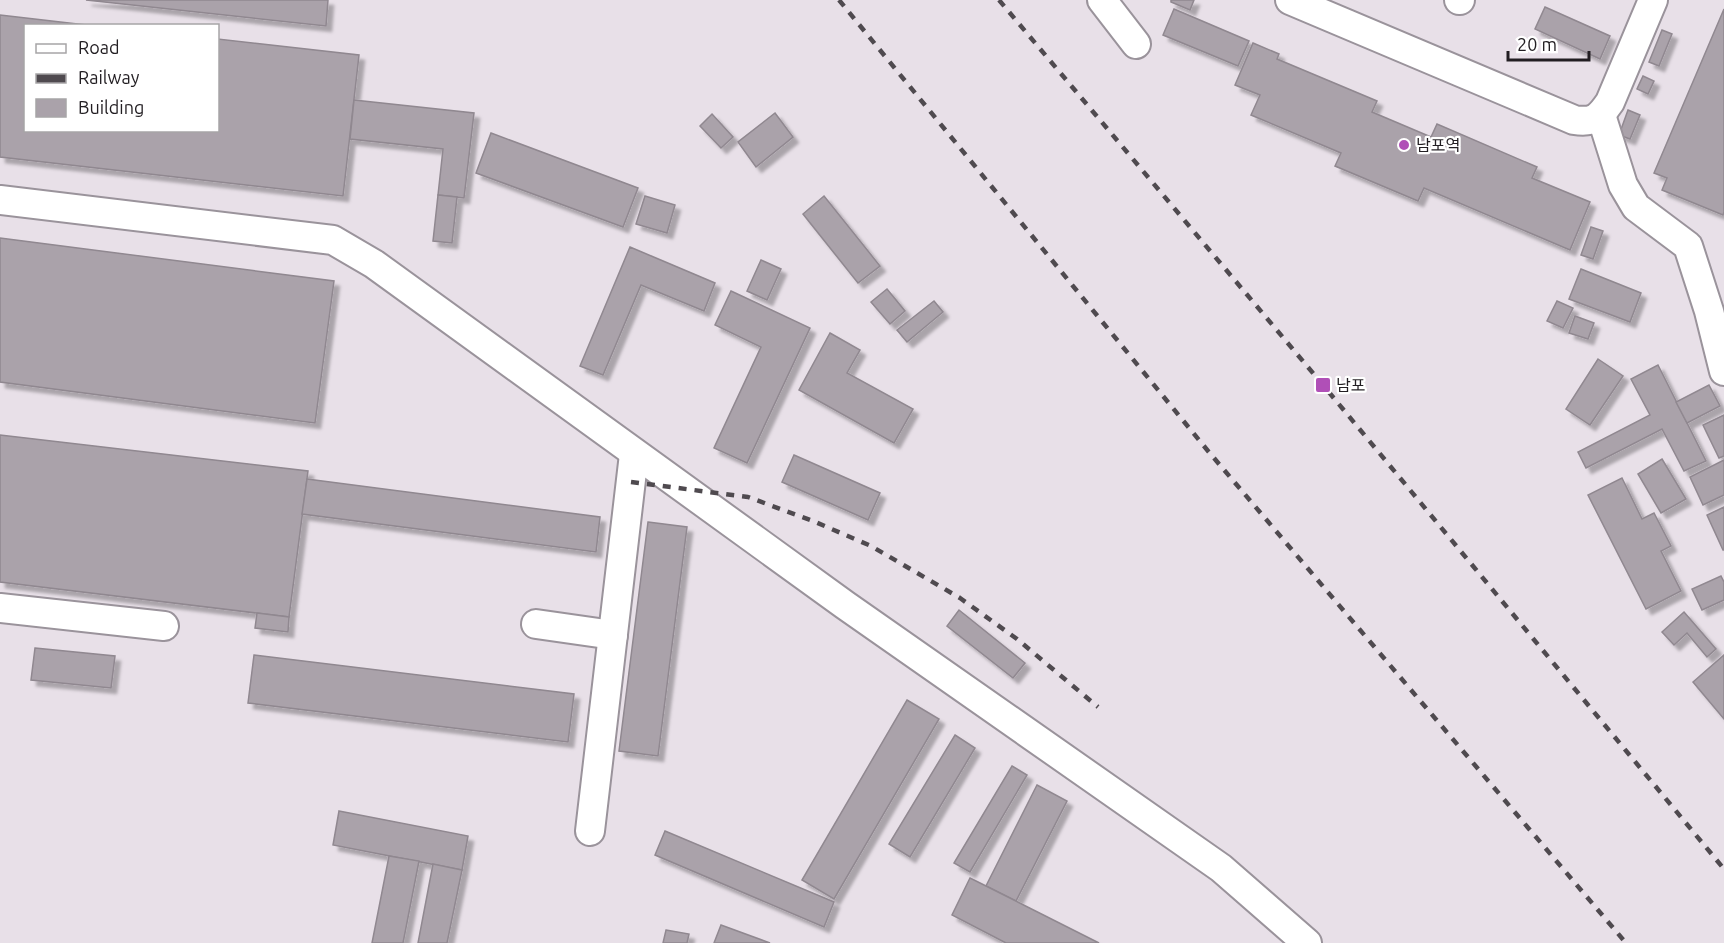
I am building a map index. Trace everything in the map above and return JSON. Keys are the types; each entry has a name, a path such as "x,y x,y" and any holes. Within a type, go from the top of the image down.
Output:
{"street":[{"path":"1102,0 1136,44"},
{"path":"1290,0 1574,120 1588,122 1601,115 1610,102 1653,0"},
{"path":"1601,115 1623,185 1636,207 1688,246 1716,314 1724,371"},
{"path":"0,200 333,240 374,264 846,606 1221,868 1307,943"},
{"path":"590,831 634,454"},
{"path":"0,608 164,626"},
{"path":"536,624 613,635"}],"building":[{"path":"86,0 328,0 326,26"},
{"path":"1171,0 1194,0 1190,10"},
{"path":"1545,7 1610,36 1600,59 1535,29"},
{"path":"1174,9 1249,41 1238,66 1163,35"},
{"path":"1724,9 1723,215 1662,190 1667,178 1654,173"},
{"path":"0,15 78,24 24,24 24,132 219,132 219,39 359,55 343,196 0,157"},
{"path":"1662,30 1672,34 1659,66 1649,62"},
{"name":"남포역","path":"1253,43 1279,54 1277,59 1377,101 1372,112 1431,137 1437,124 1537,167 1532,178 1590,202 1570,250 1424,188 1418,201 1335,166 1341,153 1251,115 1260,95 1235,85"},
{"path":"1643,76 1654,81 1648,94 1637,89"},
{"path":"354,100 474,113 464,198 438,195 443,149 350,139"},
{"path":"1628,110 1640,115 1630,139 1619,135"},
{"path":"775,113 793,137 756,167 738,142"},
{"path":"712,114 733,137 721,148 700,126"},
{"path":"491,133 638,188 623,227 476,173"},
{"path":"438,195 457,197 452,243 433,241"},
{"path":"645,196 675,205 667,233 636,224"},
{"path":"824,196 880,266 858,283 803,214"},
{"path":"1591,227 1603,231 1593,259 1581,255"},
{"path":"0,238 334,281 315,423 0,382"},
{"path":"630,247 715,283 704,311 641,285 603,375 580,366"},
{"path":"761,260 781,269 767,300 747,291"},
{"path":"1581,269 1641,293 1630,322 1569,299"},
{"path":"887,289 905,311 890,324 871,302"},
{"path":"731,291 810,328 747,463 714,448 761,347 715,325"},
{"path":"934,301 943,312 907,342 897,330"},
{"path":"1557,301 1573,308 1563,328 1547,321"},
{"path":"1575,316 1594,323 1588,339 1569,333"},
{"path":"830,333 860,350 847,373 913,409 894,443 799,390"},
{"path":"1598,359 1623,376 1590,425 1566,409"},
{"path":"1658,365 1706,461 1684,471 1662,429 1586,468 1578,452 1650,415 1631,379"},
{"path":"1709,385 1720,406 1687,423 1676,402"},
{"path":"1724,415 1724,456 1719,458 1703,425"},
{"path":"0,435 308,471 289,617 0,582"},
{"path":"794,455 880,493 868,520 782,482"},
{"path":"1662,459 1686,499 1661,513 1638,474"},
{"path":"1724,460 1724,495 1703,505 1690,477"},
{"path":"1622,478 1642,519 1654,513 1671,546 1661,551 1681,591 1646,609 1588,495"},
{"path":"307,479 600,517 596,552 302,514"},
{"path":"1724,507 1724,550 1723,550 1707,515"},
{"path":"648,522 687,527 658,756 619,751"},
{"path":"1721,576 1724,582 1724,600 1702,610 1692,589"},
{"path":"959,610 1025,663 1013,678 947,626"},
{"path":"1684,612 1716,649 1707,657 1687,633 1674,645 1662,632"},
{"path":"257,613 289,617 288,632 255,628"},
{"path":"35,648 115,656 111,688 31,680"},
{"path":"254,655 574,694 568,742 248,703"},
{"path":"1724,655 1724,719 1693,682"},
{"path":"907,700 939,719 834,899 802,880"},
{"path":"955,735 975,748 910,857 889,844"},
{"path":"1012,766 1027,775 970,872 954,863"},
{"path":"1037,785 1067,801 1016,901 986,886"},
{"path":"339,811 468,836 462,870 333,845"},
{"path":"665,831 834,902 824,927 655,855"},
{"path":"389,856 419,861 403,943 372,943"},
{"path":"433,864 462,870 447,943 418,943"},
{"path":"970,878 1099,943 1006,943 952,915"},
{"path":"721,925 770,943 714,943"},
{"path":"666,930 689,934 687,943 663,943"}],"railway":[{"path":"839,0 1208,451 1626,943"},
{"path":"999,0 1323,385 1724,869"},
{"path":"631,482 748,497 871,546 960,598 1017,639 1098,707"}],"place":[{"name":"남포역","path":"1404,145"},
{"name":"남포","path":"1323,385"}]}
